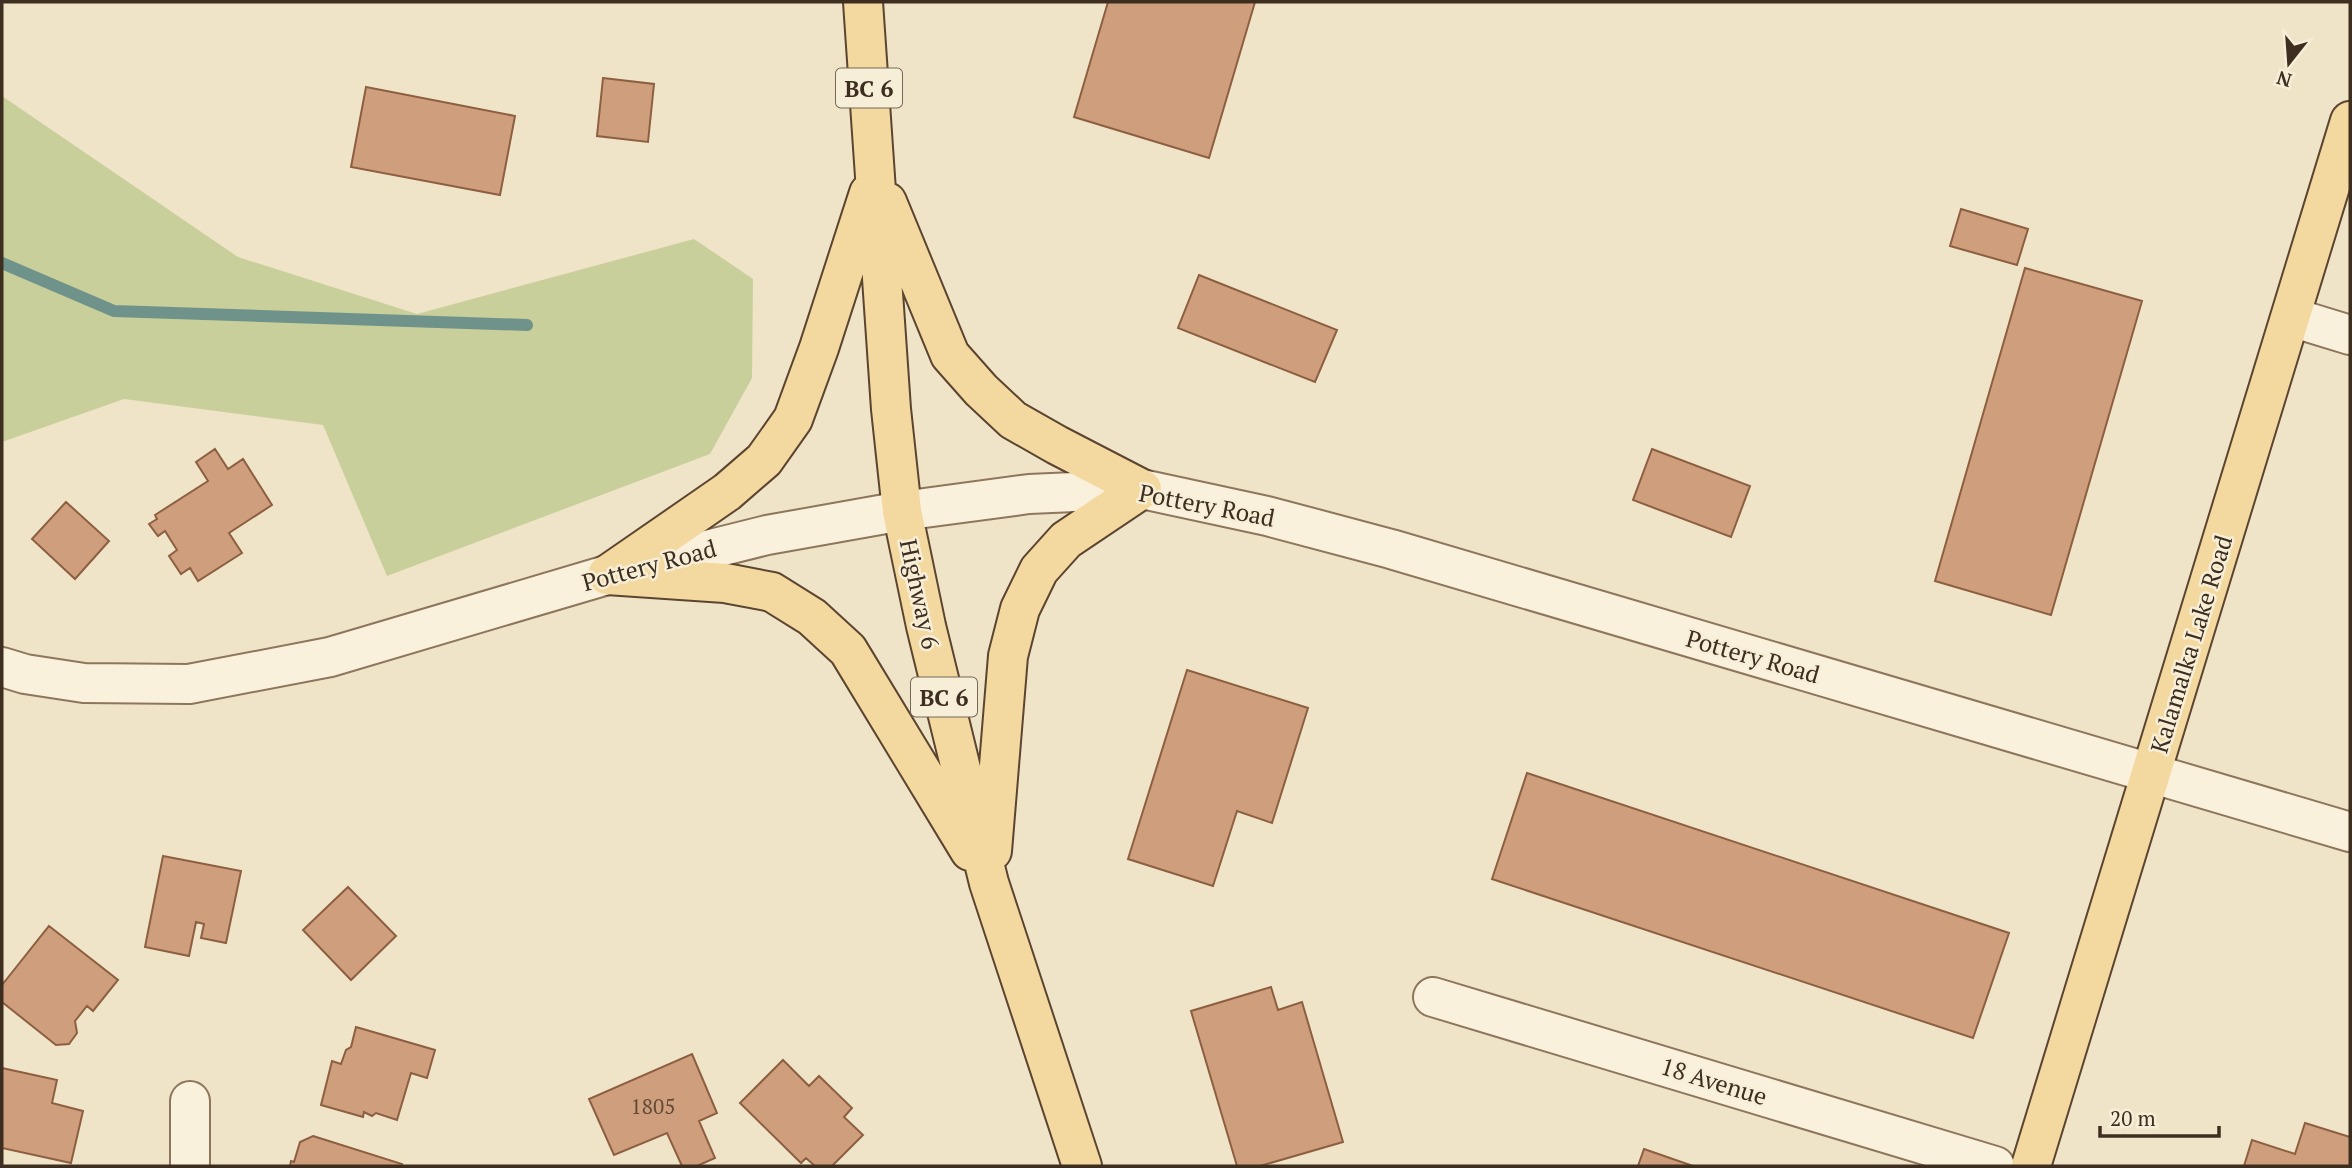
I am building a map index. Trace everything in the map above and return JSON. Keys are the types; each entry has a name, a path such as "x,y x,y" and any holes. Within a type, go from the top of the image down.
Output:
{"main road":[{"name":"Highway 6","path":"863,2 891,409 902,510 926,626 989,883 1082,1166"},
{"name":"Kalamalka Lake Road","path":"2031,1166 2350,121"},
{"path":"875,174 950,355 1013,420 1142,489 1066,540 1039,570 1020,609 1008,656 989,883"},
{"path":"607,575 727,492 764,460 793,419 819,348 875,174"},
{"path":"607,575 725,583 772,592 812,617 848,650 989,883"}],"street":[{"path":"2291,317 2350,335"},
{"name":"Pottery Road","path":"2,667 25,674 84,683 189,684 330,657 607,575 767,535 902,510 1029,494 1142,489 1267,516 1391,548 2350,832"},
{"name":"18 Avenue","path":"1433,996 1995,1166"},
{"path":"190,1101 190,1166"}],"green space":[{"path":"2,96 238,257 417,314 694,239 753,279 752,378 710,454 387,576 323,425 124,399 2,442"}],"building":[{"path":"1108,2 1255,2 1209,158 1074,117"},
{"path":"603,78 654,84 648,142 597,136"},
{"path":"366,87 515,116 500,195 351,167"},
{"path":"1961,209 2028,229 2017,265 1950,246"},
{"path":"2025,268 2142,301 2051,615 1935,581"},
{"path":"1199,275 1337,330 1315,382 1178,328"},
{"path":"215,449 228,469 243,459 272,505 229,533 242,553 198,581 190,568 181,574 169,556 177,550 165,531 158,536 149,524 157,519 155,515 208,481 196,462"},
{"path":"1652,449 1750,486 1731,537 1633,500"},
{"path":"66,502 109,541 75,579 32,539"},
{"path":"1187,670 1308,708 1272,823 1237,811 1213,886 1128,859"},
{"path":"1527,773 2009,933 1973,1038 1492,879"},
{"path":"163,856 241,871 226,943 201,938 204,924 196,922 189,956 145,947"},
{"path":"348,887 396,936 351,980 303,930"},
{"path":"49,926 118,980 93,1011 87,1006 75,1021 77,1033 69,1044 56,1045 2,1002 2,985"},
{"path":"1271,987 1278,1010 1302,1002 1343,1142 1260,1166 1237,1166 1191,1011"},
{"path":"356,1027 435,1050 427,1078 411,1073 397,1120 376,1113 372,1116 364,1112 363,1117 321,1105 332,1061 341,1064 346,1050 351,1047"},
{"path":"692,1054 717,1113 699,1121 715,1158 697,1166 682,1166 667,1133 614,1155 589,1099"},
{"path":"783,1060 809,1086 819,1076 852,1108 844,1117 863,1135 832,1166 815,1166 806,1158 801,1163 740,1103"},
{"path":"2,1068 57,1080 52,1103 83,1111 71,1163 2,1148"},
{"path":"2305,1123 2350,1137 2350,1166 2244,1166 2252,1140 2295,1154"},
{"path":"313,1136 402,1164 290,1166 291,1161 294,1162 300,1142"},
{"path":"1644,1149 1693,1166 1638,1166"}],"waterway":[{"path":"2,263 114,311 527,325"}]}
